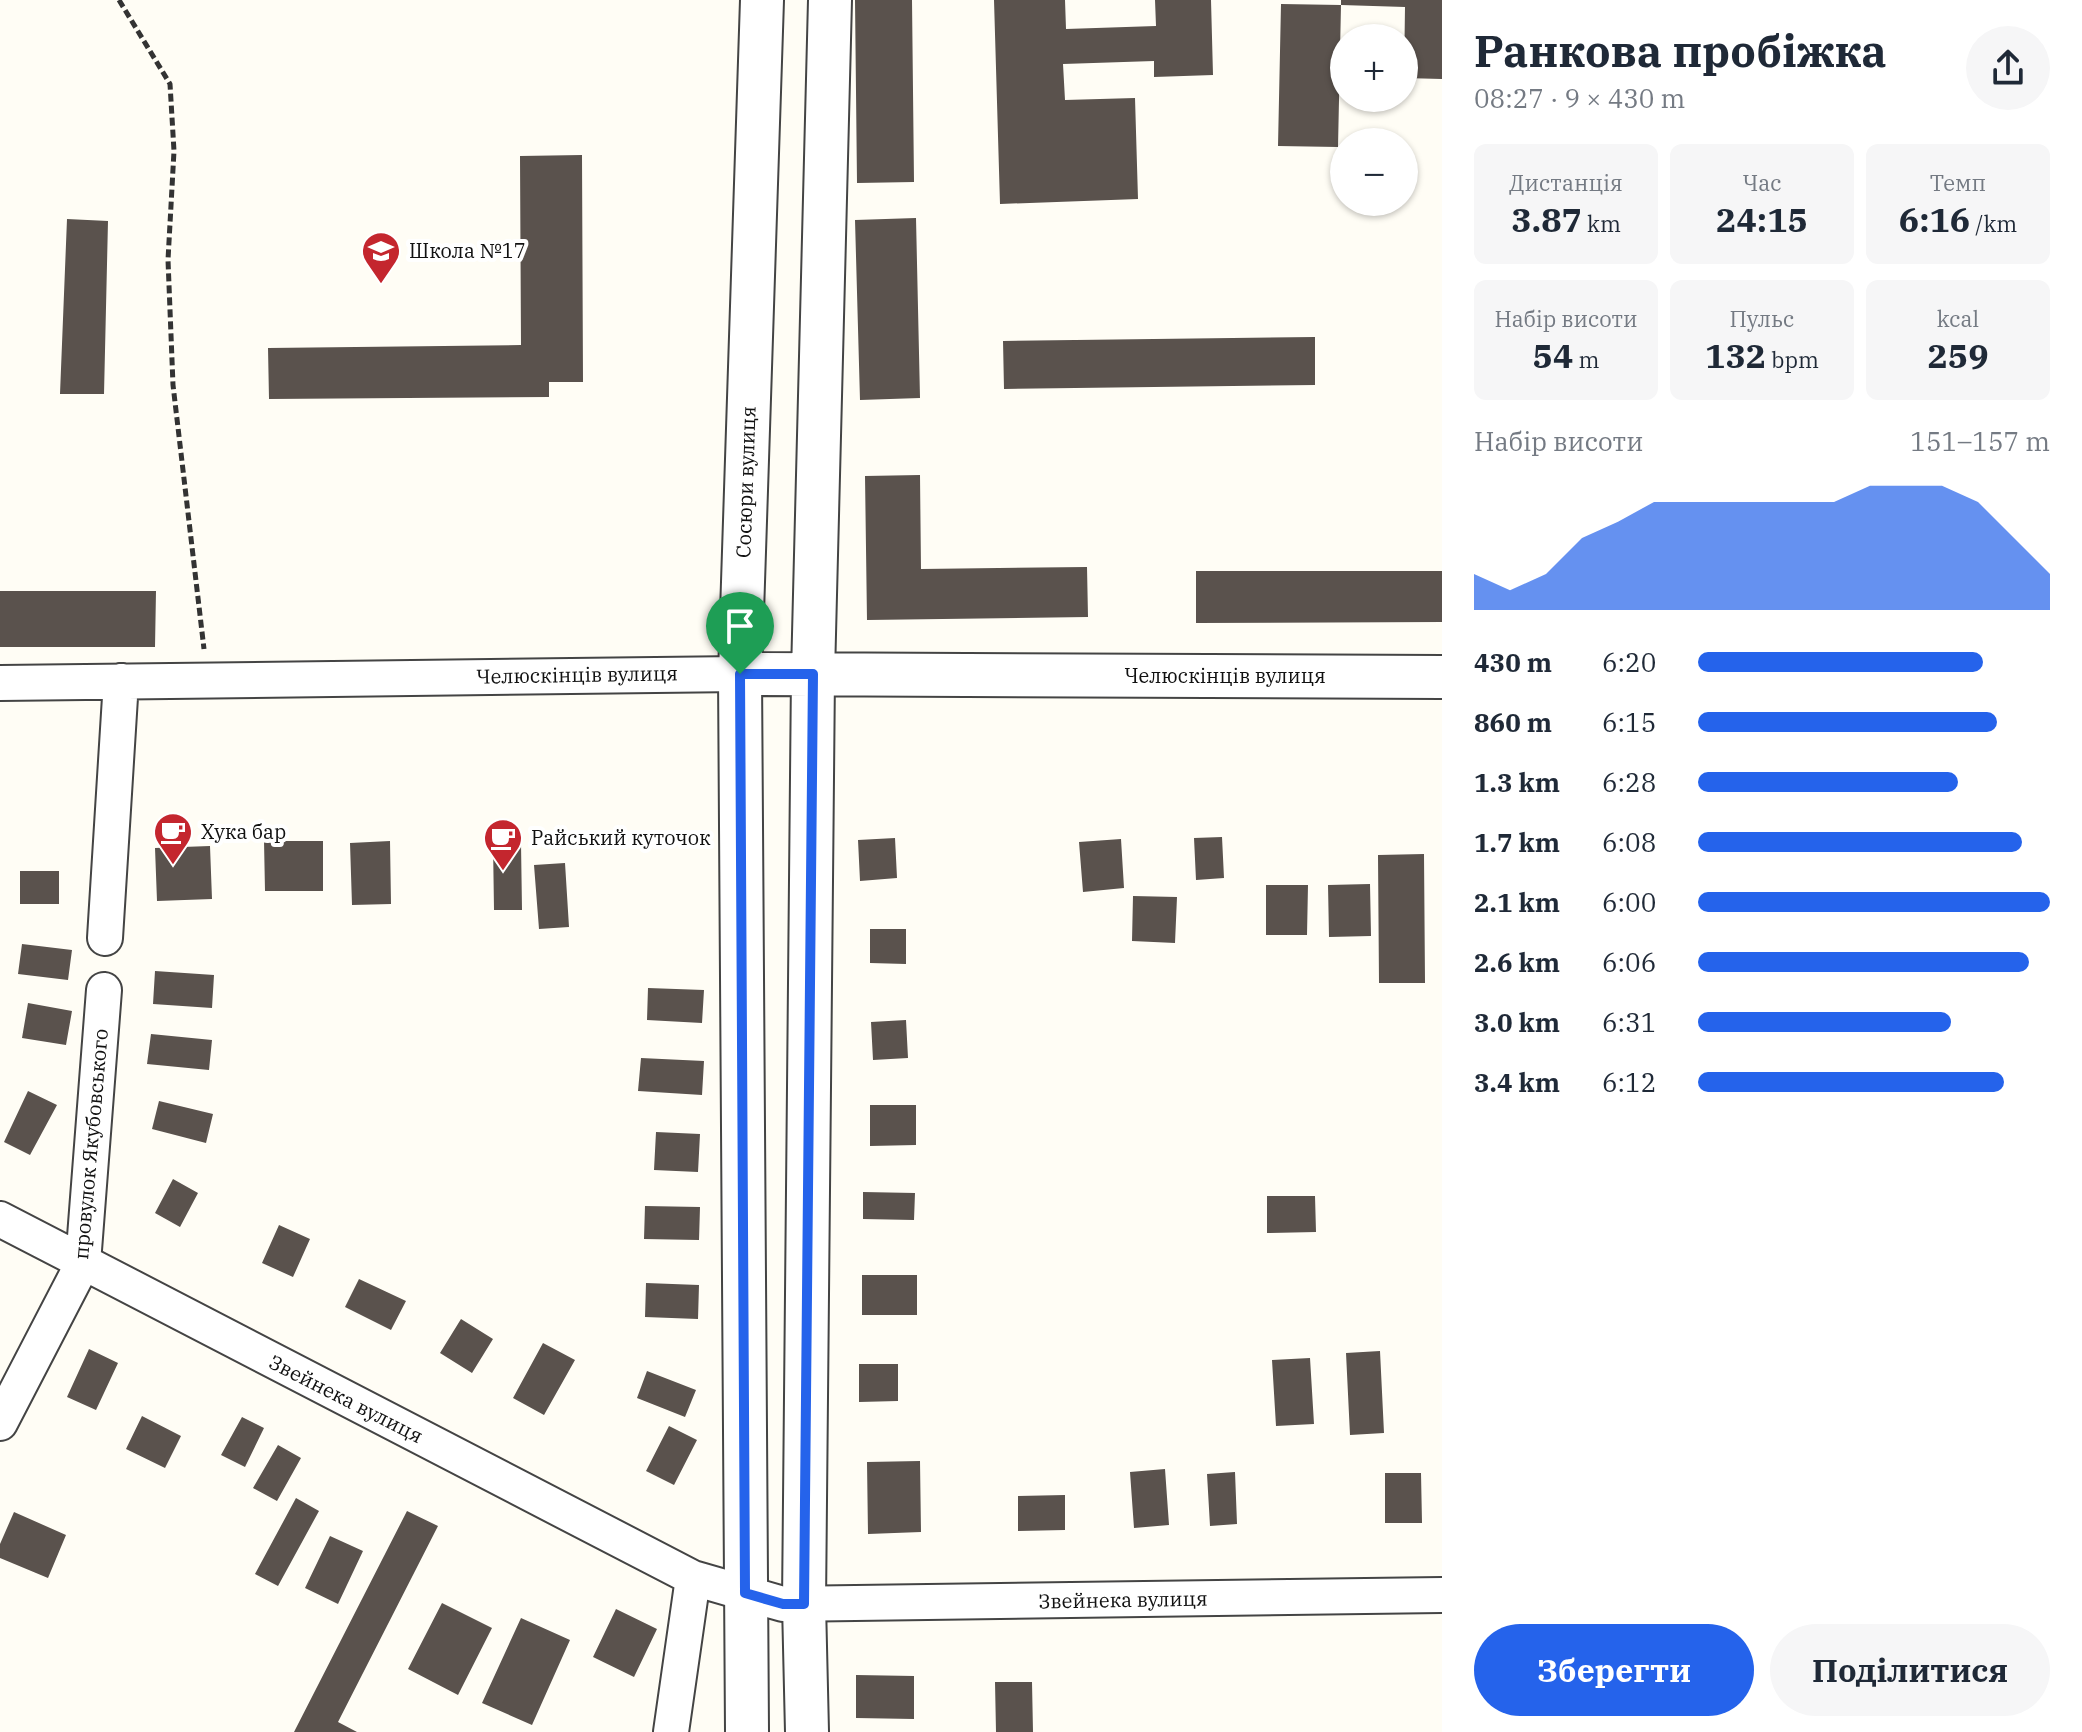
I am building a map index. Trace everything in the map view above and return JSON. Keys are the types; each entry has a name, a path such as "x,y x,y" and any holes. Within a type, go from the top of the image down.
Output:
{"street":[{"name":"Сосюри вулиця","path":"747,1732 740,674 762,0"},
{"path":"807,1732 804,1604 813,674 830,0"},
{"name":"Челюскінців вулиця","path":"0,683 206,678 740,674 1442,677"},
{"path":"105,938 121,681"},
{"name":"провулок Якубовського","path":"0,1423 83,1263 104,990"},
{"name":"Звейнека вулиця","path":"0,1219 693,1578 783,1604 1442,1595"},
{"path":"671,1732 693,1578"}],"path":[{"path":"119,0 170,84 174,151 168,260 173,385 206,678"}],"building":[{"path":"855,0 912,0 914,182 857,183"},
{"path":"994,0 1065,0 1066,29 1156,26 1155,0 1211,0 1213,75 1154,77 1154,61 1063,64 1065,100 1135,98 1138,199 1000,204"},
{"path":"1341,0 1442,0 1442,79 1418,78 1418,24 1405,24 1405,7 1341,5"},
{"path":"1281,4 1341,5 1341,24 1330,24 1330,112 1339,112 1338,128 1330,128 1330,147 1278,146"},
{"path":"582,155 583,382 549,382 549,397 269,399 268,348 521,345 520,156"},
{"path":"916,218 920,398 860,400 855,220"},
{"path":"67,219 108,221 104,394 60,394"},
{"path":"1315,337 1315,385 1004,389 1003,341"},
{"path":"920,475 921,569 1087,567 1088,617 867,620 865,476"},
{"path":"1196,571 1442,571 1442,622 1196,623"},
{"path":"0,591 156,591 155,647 0,647"},
{"path":"1222,837 1224,878 1196,880 1194,838"},
{"path":"895,838 897,878 860,881 858,840"},
{"path":"1121,839 1124,888 1083,892 1079,842"},
{"path":"264,841 323,841 323,891 265,891"},
{"path":"390,841 391,904 352,905 350,843"},
{"path":"493,843 521,843 522,910 494,910"},
{"path":"210,846 212,899 157,901 155,848"},
{"path":"1424,854 1425,983 1379,983 1378,855"},
{"path":"565,863 569,927 539,929 534,865"},
{"path":"20,871 59,871 59,904 20,904"},
{"path":"1370,884 1371,936 1329,937 1328,885"},
{"path":"1266,885 1308,885 1307,935 1266,935"},
{"path":"1133,896 1177,897 1175,943 1132,941"},
{"path":"870,929 906,929 906,964 870,963"},
{"path":"22,944 72,950 68,980 18,974"},
{"path":"155,971 214,975 212,1008 153,1004"},
{"path":"648,988 704,990 702,1023 647,1020"},
{"path":"28,1003 72,1011 66,1045 22,1038"},
{"path":"906,1020 908,1058 873,1060 871,1022"},
{"path":"151,1034 212,1040 209,1070 147,1064"},
{"path":"641,1058 704,1061 702,1095 638,1091"},
{"path":"28,1091 57,1105 30,1155 4,1142"},
{"path":"159,1101 213,1114 206,1143 152,1129"},
{"path":"870,1105 916,1105 916,1145 870,1146"},
{"path":"656,1132 700,1134 698,1172 654,1170"},
{"path":"173,1179 198,1193 180,1227 155,1213"},
{"path":"863,1192 915,1193 914,1220 863,1219"},
{"path":"1267,1196 1315,1196 1316,1232 1267,1233"},
{"path":"645,1206 700,1207 699,1240 644,1239"},
{"path":"279,1225 310,1239 293,1277 262,1263"},
{"path":"862,1275 917,1275 917,1315 862,1315"},
{"path":"359,1279 406,1301 391,1330 345,1307"},
{"path":"646,1283 699,1285 698,1319 645,1317"},
{"path":"461,1319 493,1339 472,1373 440,1353"},
{"path":"543,1343 575,1360 544,1415 513,1398"},
{"path":"89,1349 118,1363 96,1410 67,1397"},
{"path":"1380,1351 1384,1433 1350,1435 1346,1353"},
{"path":"1310,1358 1314,1424 1276,1426 1272,1360"},
{"path":"859,1364 898,1364 898,1401 859,1402"},
{"path":"647,1371 696,1390 685,1417 637,1398"},
{"path":"142,1416 181,1436 165,1468 126,1449"},
{"path":"242,1417 264,1428 245,1467 221,1455"},
{"path":"669,1426 697,1440 674,1485 646,1471"},
{"path":"278,1445 301,1458 277,1501 253,1488"},
{"path":"920,1461 921,1532 868,1534 867,1462"},
{"path":"1165,1469 1169,1525 1134,1528 1130,1472"},
{"path":"1235,1472 1237,1524 1210,1526 1207,1474"},
{"path":"1385,1473 1421,1473 1422,1523 1385,1523"},
{"path":"1065,1495 1065,1530 1018,1531 1018,1496"},
{"path":"296,1498 319,1511 278,1586 255,1574"},
{"path":"407,1511 438,1526 338,1722 357,1732 294,1732"},
{"path":"14,1512 66,1535 48,1578 0,1558 0,1544"},
{"path":"330,1536 363,1551 338,1604 305,1588"},
{"path":"442,1603 492,1628 458,1695 408,1669"},
{"path":"616,1609 657,1629 634,1677 593,1657"},
{"path":"521,1618 570,1640 532,1725 482,1703"},
{"path":"856,1675 914,1676 914,1719 856,1718"},
{"path":"995,1682 1032,1682 1033,1732 996,1732"}],"place":[{"name":"Школа №17","path":"381,285"},
{"name":"Хука бар","path":"173,866"},
{"name":"Райський куточок","path":"503,872"}],"route":[{"path":"740,674 813,674 804,1604 783,1604 745,1593 740,674"}]}
